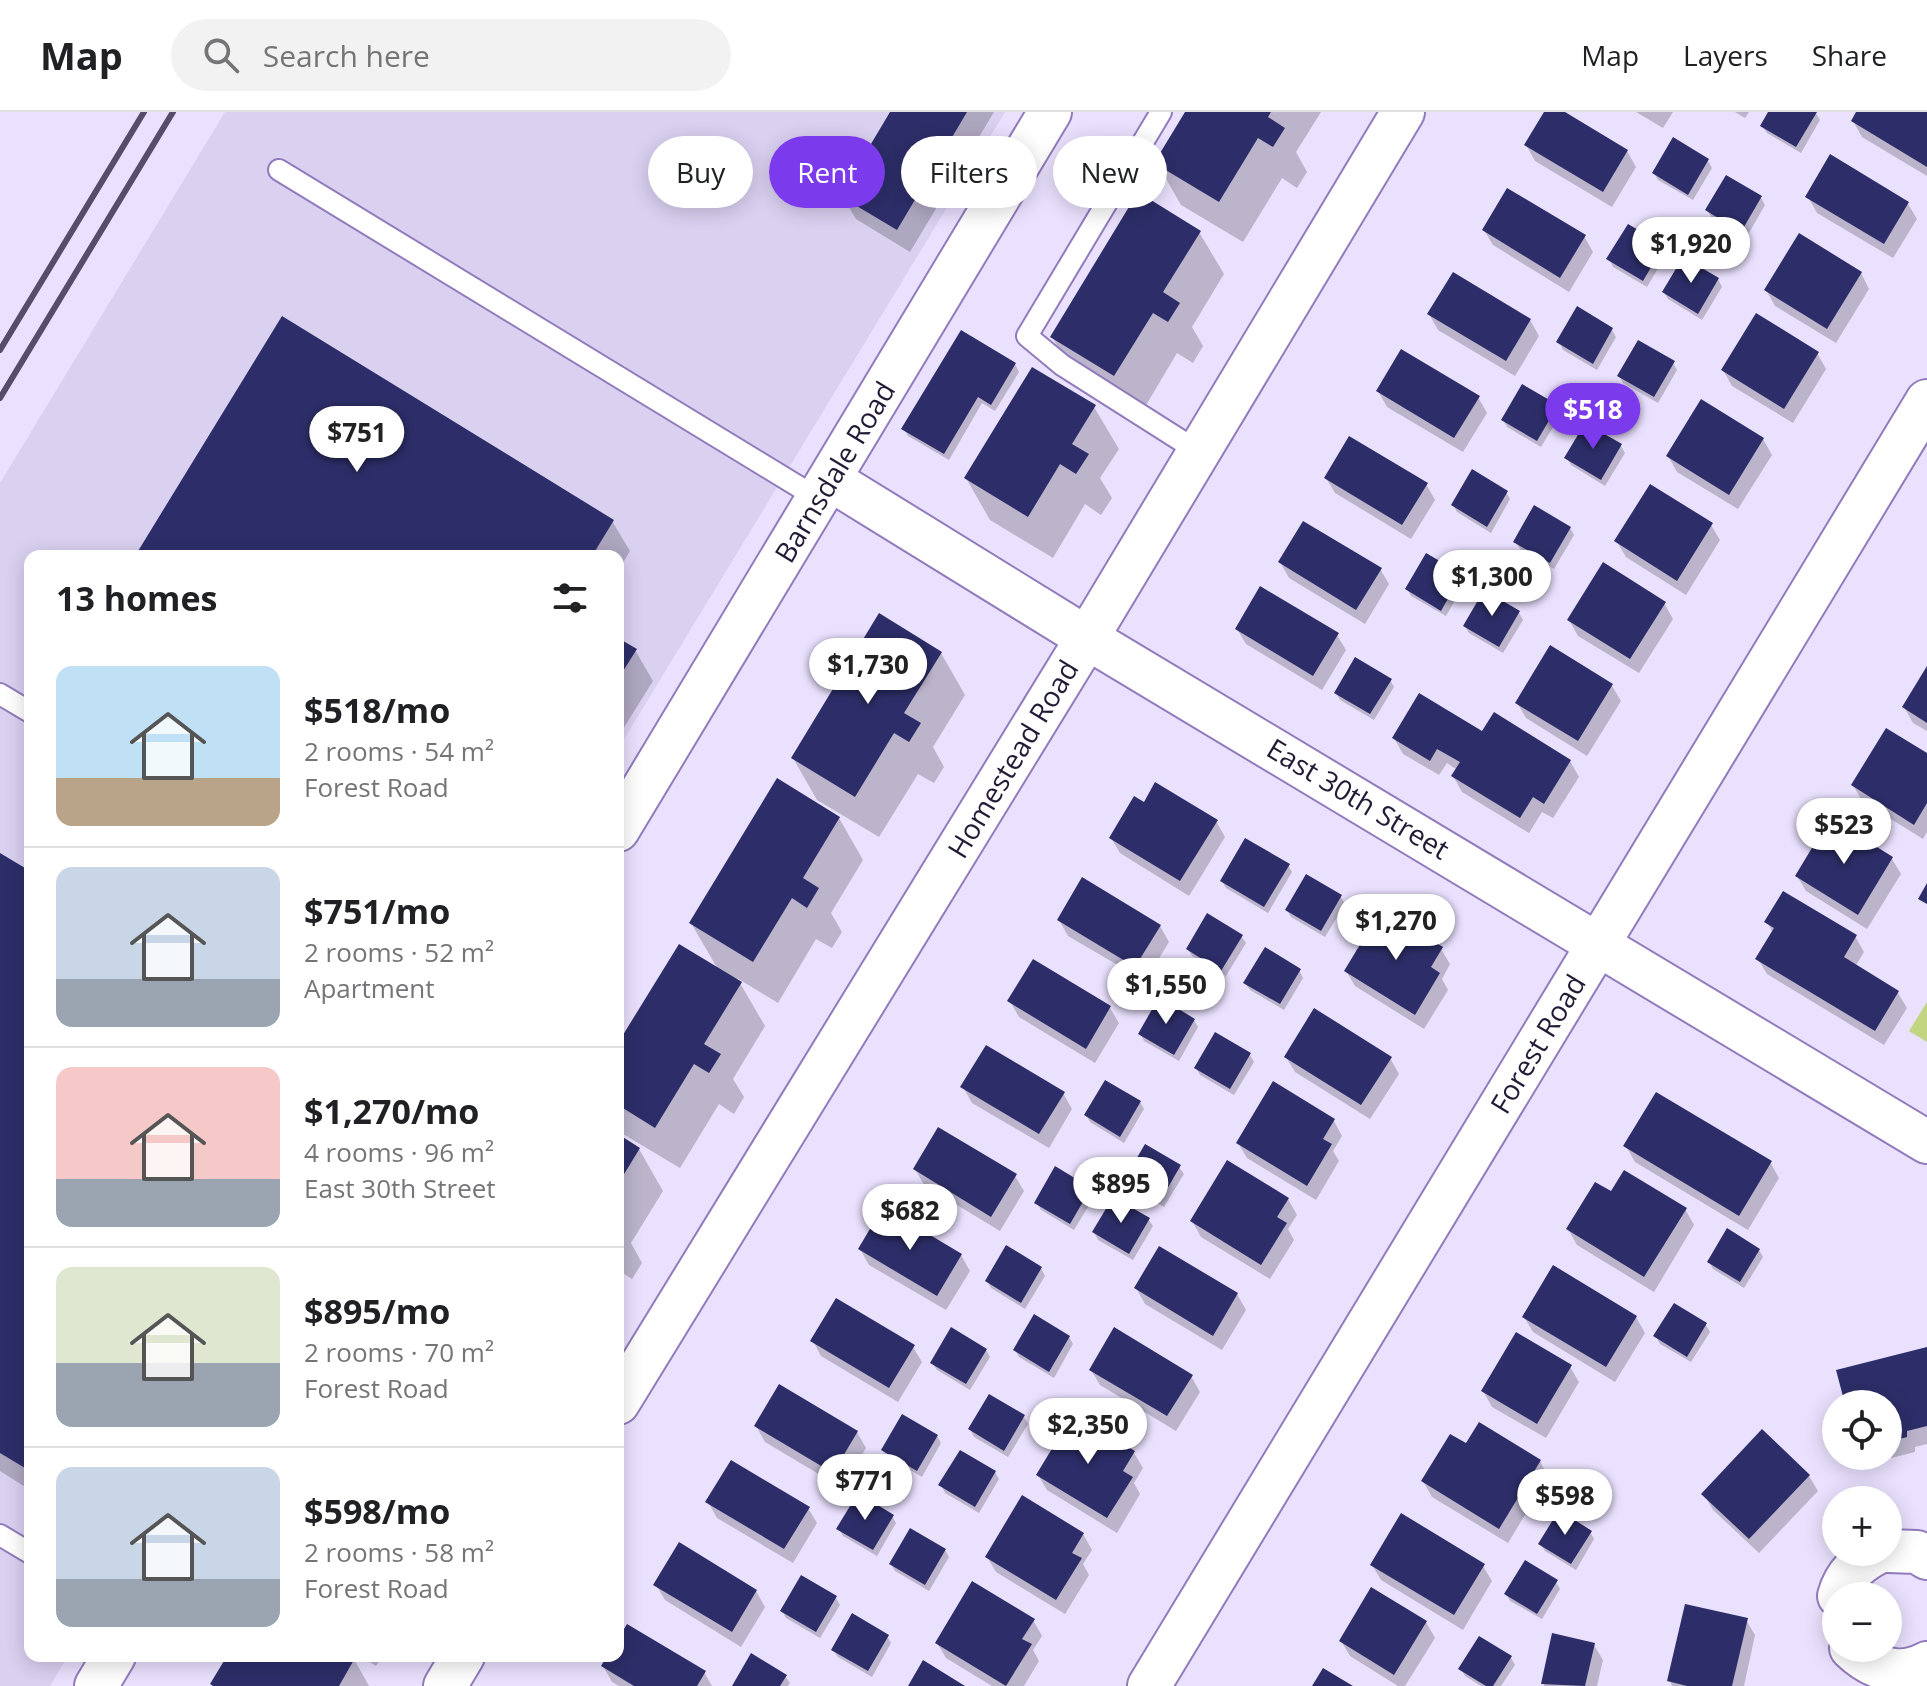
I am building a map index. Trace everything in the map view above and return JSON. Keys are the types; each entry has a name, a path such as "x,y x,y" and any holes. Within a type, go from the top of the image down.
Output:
{"street":[{"name":"Barnsdale Road","path":"624,820 1050,112"},
{"name":"Homestead Road","path":"624,1393 1087,638 1403,112"},
{"name":"Forest Road","path":"1149,1686 1927,401"},
{"name":"East 30th Street","path":"825,489 1087,638 1927,1142"},
{"path":"1902,1551 1917,1552 1927,1558"},
{"path":"1845,1582 1857,1566"},
{"path":"96,1686 110,1662"},
{"path":"445,1686 459,1662"},
{"path":"1855,1665 1903,1671 1927,1663"}],"lane":[{"path":"1161,112 1027,336 1062,365 1199,452"},
{"path":"279,170 825,489"},
{"path":"0,694 24,708"},
{"path":"0,1535 24,1549"}],"shaded area":[{"path":"225,112 1005,112 990,136 901,136 901,208 947,208 624,739 624,550 24,550 24,1662 64,1662 50,1686 0,1686 0,483"}],"green space":[{"path":"1927,1002 1927,1042 1909,1031"}],"building":[{"path":"890,112 967,112 953,136 901,136 901,208 910,208 897,230 860,208 885,208 885,136 876,136"},
{"path":"1185,112 1271,112 1268,117 1285,128 1273,147 1258,138 1219,202 1167,171 1167,142"},
{"path":"1544,112 1565,112 1628,150 1603,192 1524,145"},
{"path":"1768,112 1817,112 1796,147 1760,126"},
{"path":"1856,112 1927,112 1927,167 1851,121"},
{"path":"1673,137 1709,159 1688,195 1652,173"},
{"path":"1830,154 1909,202 1884,244 1805,197"},
{"path":"1726,175 1762,196 1741,232 1705,210"},
{"path":"1507,188 1586,235 1560,278 1482,230"},
{"path":"1128,208 1164,208 1201,231 1163,292 1180,303 1168,322 1153,313 1114,376 1050,337"},
{"path":"1628,224 1664,245 1643,281 1606,259"},
{"path":"1799,233 1862,272 1827,329 1764,290"},
{"path":"1683,257 1719,278 1698,314 1662,292"},
{"path":"1453,272 1531,319 1506,361 1427,314"},
{"path":"1577,306 1613,328 1593,364 1556,342"},
{"path":"1756,313 1819,352 1784,409 1721,370"},
{"path":"282,316 614,520 596,550 139,550"},
{"path":"961,330 1016,363 991,405 978,397 944,454 901,429"},
{"path":"1638,340 1675,361 1654,397 1617,376"},
{"path":"1401,349 1480,396 1454,438 1376,391"},
{"path":"1032,367 1096,405 1072,444 1089,454 1076,474 1060,464 1028,517 964,478"},
{"path":"1522,384 1558,405 1537,441 1501,420"},
{"path":"1701,399 1764,438 1729,495 1666,456"},
{"path":"1585,423 1622,444 1601,480 1564,458"},
{"path":"1349,436 1428,483 1402,525 1324,478"},
{"path":"1472,469 1508,491 1487,527 1451,505"},
{"path":"1650,484 1713,523 1677,581 1614,541"},
{"path":"1534,505 1571,527 1550,563 1513,542"},
{"path":"1303,521 1382,568 1356,610 1278,562"},
{"path":"1426,553 1462,574 1441,611 1405,589"},
{"path":"1603,562 1666,602 1630,659 1567,620"},
{"path":"1260,586 1339,633 1313,676 1235,629"},
{"path":"1484,590 1520,611 1499,647 1463,626"},
{"path":"879,613 942,652 904,713 921,723 909,742 894,733 855,797 791,758"},
{"path":"624,641 637,649 624,670"},
{"path":"1550,645 1613,684 1578,741 1515,703"},
{"path":"1355,657 1392,679 1370,714 1334,693"},
{"path":"1927,666 1927,723 1902,707"},
{"path":"1419,693 1482,731 1494,712 1571,760 1544,804 1533,797 1520,818 1451,776 1460,762 1437,749 1430,761 1392,738"},
{"path":"1886,728 1927,753 1927,803 1914,825 1851,785"},
{"path":"777,778 840,817 803,878 819,888 807,908 792,898 753,962 689,923"},
{"path":"1155,782 1218,820 1180,881 1109,838 1134,796 1144,802"},
{"path":"1830,818 1893,857 1858,915 1795,876"},
{"path":"1245,838 1290,864 1264,907 1220,881"},
{"path":"0,853 24,867 24,1467 0,1453"},
{"path":"1306,874 1342,895 1321,931 1285,910"},
{"path":"1082,877 1161,925 1135,967 1057,920"},
{"path":"1927,883 1927,904 1918,899"},
{"path":"1783,891 1857,935 1844,957 1899,991 1875,1031 1755,959 1774,928 1764,922"},
{"path":"1381,910 1443,947 1431,967 1440,973 1415,1015 1344,971"},
{"path":"1207,913 1243,935 1221,971 1186,949"},
{"path":"679,944 742,982 704,1044 721,1054 709,1073 694,1064 655,1128 624,1109 624,1033"},
{"path":"1265,947 1301,969 1280,1004 1243,983"},
{"path":"1033,959 1111,1006 1086,1049 1007,1001"},
{"path":"1159,997 1195,1019 1174,1055 1138,1034"},
{"path":"1314,1008 1392,1057 1361,1105 1284,1057"},
{"path":"1215,1032 1251,1053 1230,1089 1194,1068"},
{"path":"986,1045 1065,1092 1039,1134 960,1087"},
{"path":"1105,1080 1141,1101 1120,1137 1084,1115"},
{"path":"1273,1081 1335,1119 1323,1139 1332,1144 1307,1186 1236,1143"},
{"path":"1656,1092 1772,1161 1739,1216 1623,1146"},
{"path":"938,1127 1017,1174 991,1217 913,1169"},
{"path":"624,1138 640,1148 624,1174"},
{"path":"1145,1144 1181,1165 1160,1201 1124,1180"},
{"path":"1227,1160 1289,1198 1277,1217 1287,1223 1261,1265 1190,1221"},
{"path":"1055,1166 1091,1188 1070,1224 1034,1203"},
{"path":"1624,1170 1687,1208 1644,1277 1566,1229 1595,1182 1611,1191"},
{"path":"1113,1197 1150,1218 1129,1254 1092,1232"},
{"path":"883,1207 962,1254 937,1296 858,1249"},
{"path":"1727,1228 1760,1249 1740,1282 1707,1262"},
{"path":"1006,1245 1042,1267 1021,1303 985,1281"},
{"path":"1159,1246 1238,1293 1213,1336 1134,1288"},
{"path":"1553,1265 1637,1316 1606,1367 1522,1317"},
{"path":"836,1298 915,1345 889,1388 810,1341"},
{"path":"1674,1303 1707,1323 1687,1357 1653,1336"},
{"path":"1034,1314 1070,1336 1049,1372 1013,1350"},
{"path":"951,1327 987,1349 966,1384 930,1363"},
{"path":"1114,1327 1193,1375 1167,1416 1089,1370"},
{"path":"1516,1332 1572,1365 1537,1424 1481,1391"},
{"path":"1927,1347 1927,1426 1907,1431 1907,1437 1902,1438 1902,1390 1841,1390 1836,1370"},
{"path":"779,1384 858,1431 833,1473 754,1426"},
{"path":"989,1394 1025,1415 1004,1451 968,1429"},
{"path":"902,1414 938,1435 917,1471 881,1450"},
{"path":"1073,1414 1135,1451 1123,1471 1133,1477 1107,1518 1036,1475"},
{"path":"1479,1422 1541,1460 1499,1529 1421,1481 1450,1434 1466,1443"},
{"path":"1762,1429 1810,1475 1749,1539 1701,1494"},
{"path":"960,1450 996,1471 975,1507 938,1485"},
{"path":"731,1460 810,1507 784,1549 705,1502"},
{"path":"858,1493 894,1515 873,1550 836,1529"},
{"path":"1022,1495 1084,1533 1072,1553 1082,1558 1056,1600 985,1557"},
{"path":"1559,1510 1592,1531 1571,1564 1538,1544"},
{"path":"1401,1513 1485,1564 1454,1615 1370,1565"},
{"path":"910,1528 946,1549 925,1585 889,1564"},
{"path":"679,1542 757,1590 732,1632 653,1585"},
{"path":"1525,1560 1558,1580 1537,1614 1504,1594"},
{"path":"801,1575 837,1596 816,1632 780,1611"},
{"path":"972,1581 1035,1619 1022,1639 1032,1644 1006,1686 935,1643"},
{"path":"1371,1587 1427,1621 1394,1675 1339,1641"},
{"path":"1685,1604 1748,1618 1732,1686 1687,1686 1667,1681"},
{"path":"852,1613 889,1635 868,1671 831,1650"},
{"path":"627,1624 706,1671 697,1686 634,1686 601,1666 603,1662 624,1662 624,1629"},
{"path":"1552,1633 1595,1643 1585,1686 1541,1684"},
{"path":"1479,1636 1512,1656 1493,1686 1486,1686 1458,1669"},
{"path":"751,1653 787,1675 780,1686 732,1686"},
{"path":"923,1660 965,1686 908,1686"},
{"path":"223,1662 353,1662 339,1686 210,1684"},
{"path":"1323,1668 1353,1686 1312,1686"}],"railway":[{"path":"0,350 144,112"},
{"path":"0,398 173,112"}]}
